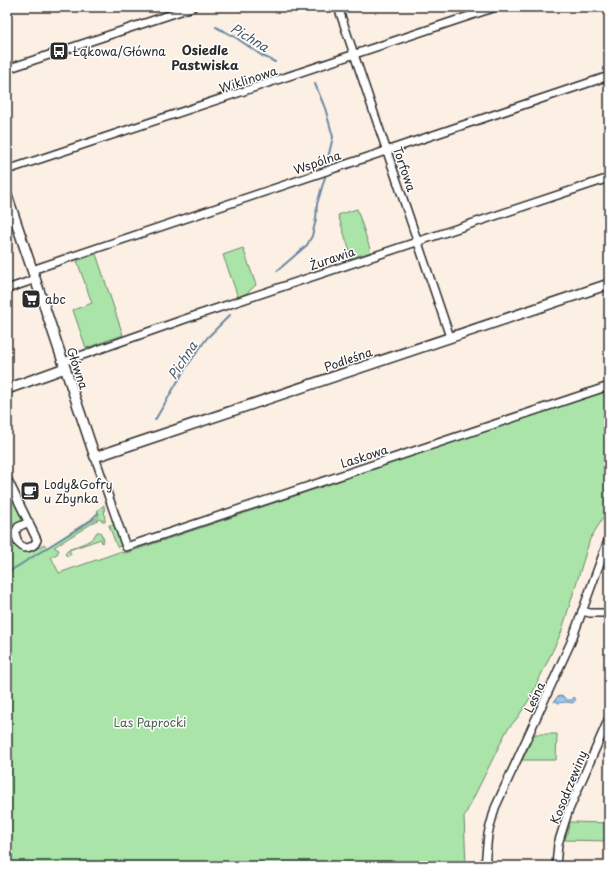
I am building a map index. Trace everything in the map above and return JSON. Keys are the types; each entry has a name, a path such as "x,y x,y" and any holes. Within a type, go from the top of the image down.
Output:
{"street":[{"path":"7,69 192,7"},
{"name":"Torfowa","path":"338,7 450,337"},
{"name":"Wiklinowa","path":"7,170 269,84 354,53 496,7"},
{"name":"Wspólna","path":"7,289 34,274 387,150 609,76"},
{"name":"Żurawia","path":"64,365 200,314 609,178"},
{"name":"Główna","path":"7,195 126,547"},
{"name":"Podleśna","path":"95,457 609,284"},
{"path":"7,389 64,365"},
{"name":"Laskowa","path":"126,547 609,386"},
{"path":"7,478 29,522"},
{"name":"Leśna","path":"485,866 488,834 495,808 571,642 609,538"},
{"path":"582,611 590,613 609,613"},
{"name":"Kosodrzewiny","path":"556,866 558,844 568,812 609,718"}],"green space":[{"path":"357,209 371,252 352,258 338,215"},
{"path":"243,248 256,285 247,293 238,297 223,255"},
{"path":"96,254 123,335 86,348 73,310 92,303 77,261"},
{"name":"Las Paprocki","path":"609,390 609,508 590,539 561,633 530,698 518,717 507,730 464,817 466,866 7,866 7,486 23,519 21,523 13,530 13,538 19,548 26,551 34,550 44,544 47,548 98,517 99,513 97,511 104,505 105,522 99,519 54,547 59,550 57,554 51,557 59,573 119,552 126,553"},
{"path":"109,525 113,525 116,528 121,546 117,547"},
{"path":"97,532 100,532 104,540 102,543 101,539 70,550 86,543"},
{"path":"69,550 71,554 67,556 65,554"},
{"path":"535,734 557,734 556,760 522,760"},
{"path":"570,822 609,823 609,841 565,840"}],"water":[{"path":"557,697 564,697 566,700 572,700 574,697 576,699 573,703 554,702"}],"waterway":[{"name":"Pichna","path":"216,27 275,62"},
{"name":"Pichna","path":"315,84 325,108 333,137 326,166"},
{"name":"Pichna","path":"277,271 307,245 312,236 316,219 317,204 325,177"},
{"name":"Pichna","path":"155,420 185,369 207,338 230,315"},
{"name":"Pichna","path":"7,573 91,520 98,513"}],"place":[{"name":"Łąkowa/Główna","path":"59,51"},
{"name":"abc","path":"31,299"},
{"name":"Lody&Gofry u Zbynka","path":"30,491"}],"district":[{"name":"Osiedle Pastwiska","path":"205,56"}]}
